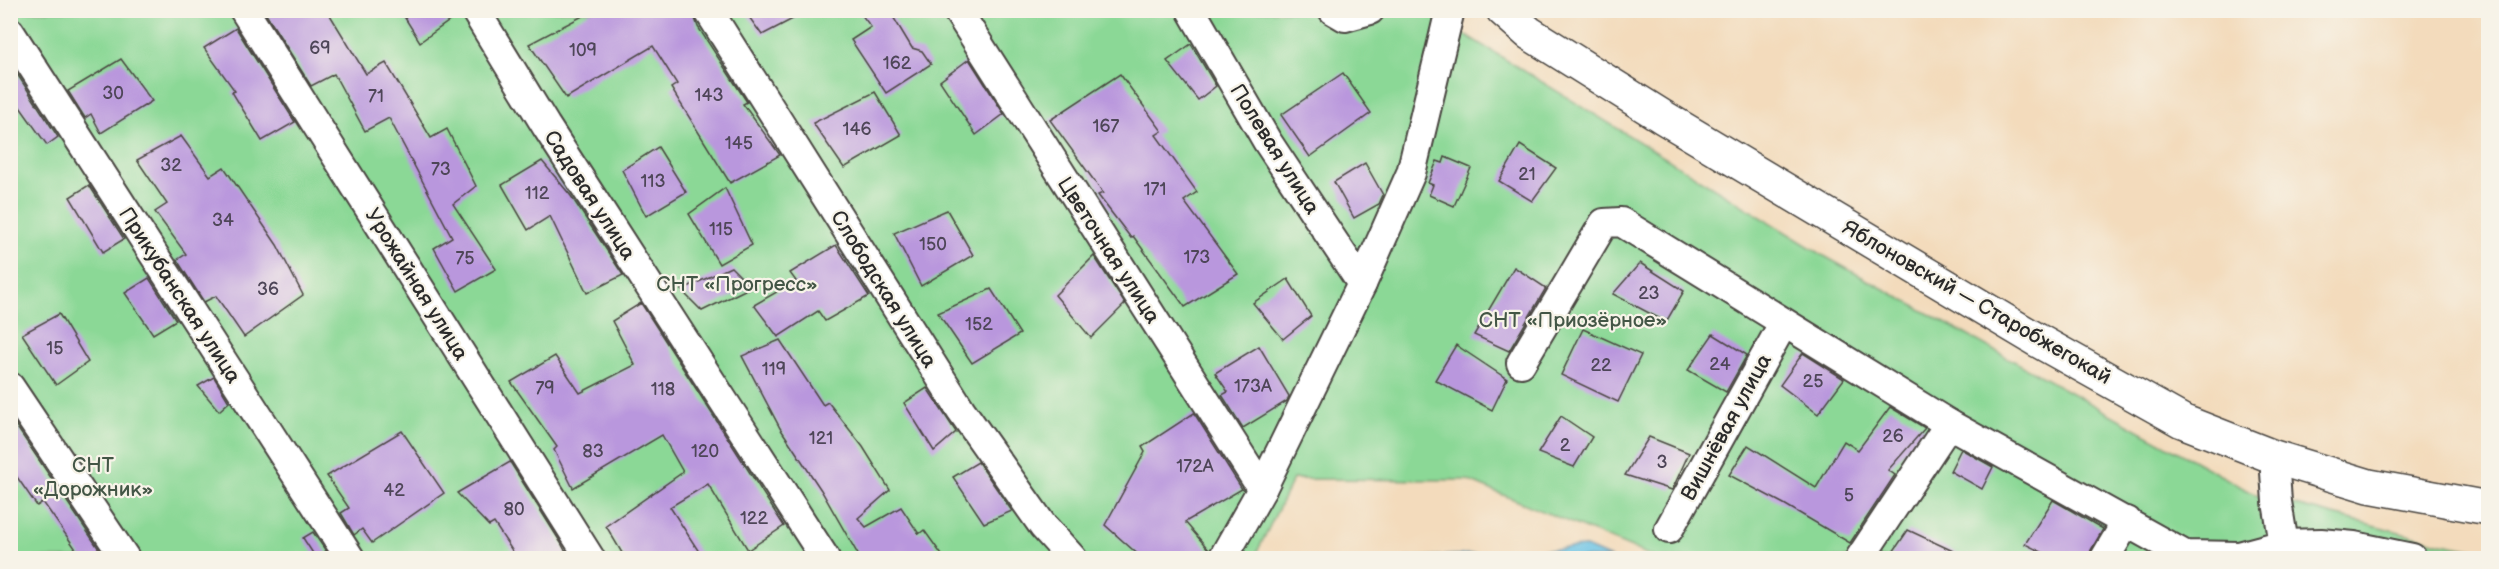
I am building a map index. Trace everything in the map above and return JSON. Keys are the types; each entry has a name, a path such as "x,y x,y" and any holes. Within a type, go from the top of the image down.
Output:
{"street":[{"name":"Урожайная улица","path":"244,10 590,558"},
{"name":"Садовая улица","path":"475,10 546,126 825,558"},
{"name":"Слободская улица","path":"708,10 961,410 1043,526 1072,558"},
{"name":"Цветочная улица","path":"957,10 1262,489"},
{"name":"Полевая улица","path":"1191,10 1268,141 1362,284"},
{"path":"1333,10 1345,18 1370,10"},
{"path":"1223,558 1262,489 1362,284 1411,173 1450,10"},
{"name":"Яблоновский — Старобжегокай","path":"1503,10 1529,33 1663,117 2037,340 2182,421 2274,457 2369,486 2488,508"},
{"name":"Прикубанская улица","path":"10,32 350,558"},
{"path":"1521,363 1604,223 1621,222 1948,424 2186,555 2239,556 2284,544 2412,558"},
{"name":"Вишнёвая улица","path":"1669,529 1783,324"},
{"path":"10,387 124,558"},
{"path":"1860,558 1948,424"},
{"path":"2274,457 2277,502 2284,544"},
{"path":"2105,558 2127,521"}],"green space":[{"name":"СНТ «Прогресс»","path":"10,11 1427,11 1826,257 2256,495 2442,543 2488,552 2488,558 1656,558 1467,480 1293,479 1254,558 11,558"}],"water":[{"path":"1586,547 1611,558 1406,558"}],"building":[{"path":"327,10 366,74 386,63 431,138 447,129 476,186 453,204 496,269 458,291 434,248 452,237 389,118 365,131 334,74 311,86 264,11"},
{"path":"400,10 459,10 459,14 420,42"},
{"path":"594,10 692,10 698,27 747,102 743,104 780,155 730,183 671,88 677,84 653,46 566,98 529,44"},
{"path":"744,10 810,10 762,35"},
{"path":"858,10 889,10 912,48 922,51 931,64 886,93 851,40 871,27"},
{"path":"236,28 295,122 262,141 232,92 235,91 204,48"},
{"path":"1191,44 1216,86 1198,100 1167,61"},
{"path":"121,59 152,101 101,133 91,114 85,118 68,91"},
{"path":"969,59 1004,114 976,135 940,81"},
{"path":"10,63 58,137 47,145 10,93"},
{"path":"1343,73 1371,113 1310,157 1281,115"},
{"path":"1120,74 1162,131 1156,135 1197,192 1184,201 1238,274 1185,307 1133,236 1131,238 1098,195 1103,193 1050,120"},
{"path":"875,92 901,135 844,168 813,123"},
{"path":"181,136 210,176 224,167 277,245 303,295 244,337 216,296 204,302 177,260 186,254 155,212 167,204 137,160"},
{"path":"1520,145 1556,168 1532,201 1499,181"},
{"path":"658,147 686,192 646,216 622,170"},
{"path":"1445,157 1471,168 1454,206 1429,195 1433,185 1428,183 1437,161 1443,163"},
{"path":"542,161 571,196 623,275 587,293 550,216 528,230 502,185"},
{"path":"1365,163 1383,195 1379,204 1354,218 1334,182"},
{"path":"89,185 124,239 103,252 70,197"},
{"path":"725,188 752,245 719,264 689,214"},
{"path":"947,210 973,255 921,286 894,233"},
{"path":"836,245 869,296 825,321 818,311 778,337 754,305 796,281 790,273"},
{"path":"1094,256 1125,304 1091,338 1055,295"},
{"path":"1640,263 1684,291 1666,322 1613,294"},
{"path":"731,267 751,287 702,311 681,290"},
{"path":"1514,267 1546,288 1509,351 1474,335"},
{"path":"149,278 176,320 153,334 125,293"},
{"path":"1288,279 1311,316 1283,339 1253,303"},
{"path":"991,289 1020,334 972,363 938,313"},
{"path":"641,303 784,526 748,550 708,484 670,507 703,558 625,558 606,526 683,472 662,435 573,488 554,450 557,447 511,382 555,356 580,393 635,365 612,321"},
{"path":"59,314 88,362 56,385 22,334"},
{"path":"1583,329 1641,355 1618,402 1561,375"},
{"path":"1713,334 1747,355 1726,392 1688,370"},
{"path":"780,340 823,405 828,402 863,447 890,490 858,518 866,527 901,507 919,534 924,530 944,558 860,558 821,490 780,428 742,356"},
{"path":"1456,345 1507,379 1492,410 1435,380"},
{"path":"1259,346 1289,396 1287,401 1243,428 1222,395 1228,392 1215,373"},
{"path":"1803,353 1844,379 1818,414 1780,385"},
{"path":"214,377 229,402 219,411 198,386"},
{"path":"927,388 956,432 934,451 904,403"},
{"path":"1890,407 1925,428 1888,470 1895,475 1850,543 1729,475 1748,445 1816,488 1844,441 1858,450"},
{"path":"1194,413 1242,489 1185,522 1209,550 1207,558 1142,558 1105,525 1145,452 1142,447"},
{"path":"1561,416 1592,437 1574,467 1538,453"},
{"path":"10,417 105,558 82,558 43,502 37,506 10,467"},
{"path":"402,431 444,493 372,543 362,529 354,535 341,513 349,508 327,476"},
{"path":"1649,437 1689,453 1672,490 1625,475"},
{"path":"1961,449 1993,467 1982,489 1950,471"},
{"path":"510,462 569,558 517,558 494,523 489,526 457,493"},
{"path":"978,462 1012,511 984,523 953,477"},
{"path":"2053,500 2103,529 2089,558 2054,558 2025,544"},
{"path":"1908,530 1968,558 1889,558"},
{"path":"313,532 328,554 322,558 316,558 303,538"}],"park label":[{"name":"СНТ «Приозёрное»","path":"1573,320"},
{"name":"СНТ «Дорожник»","path":"93,477"}]}
